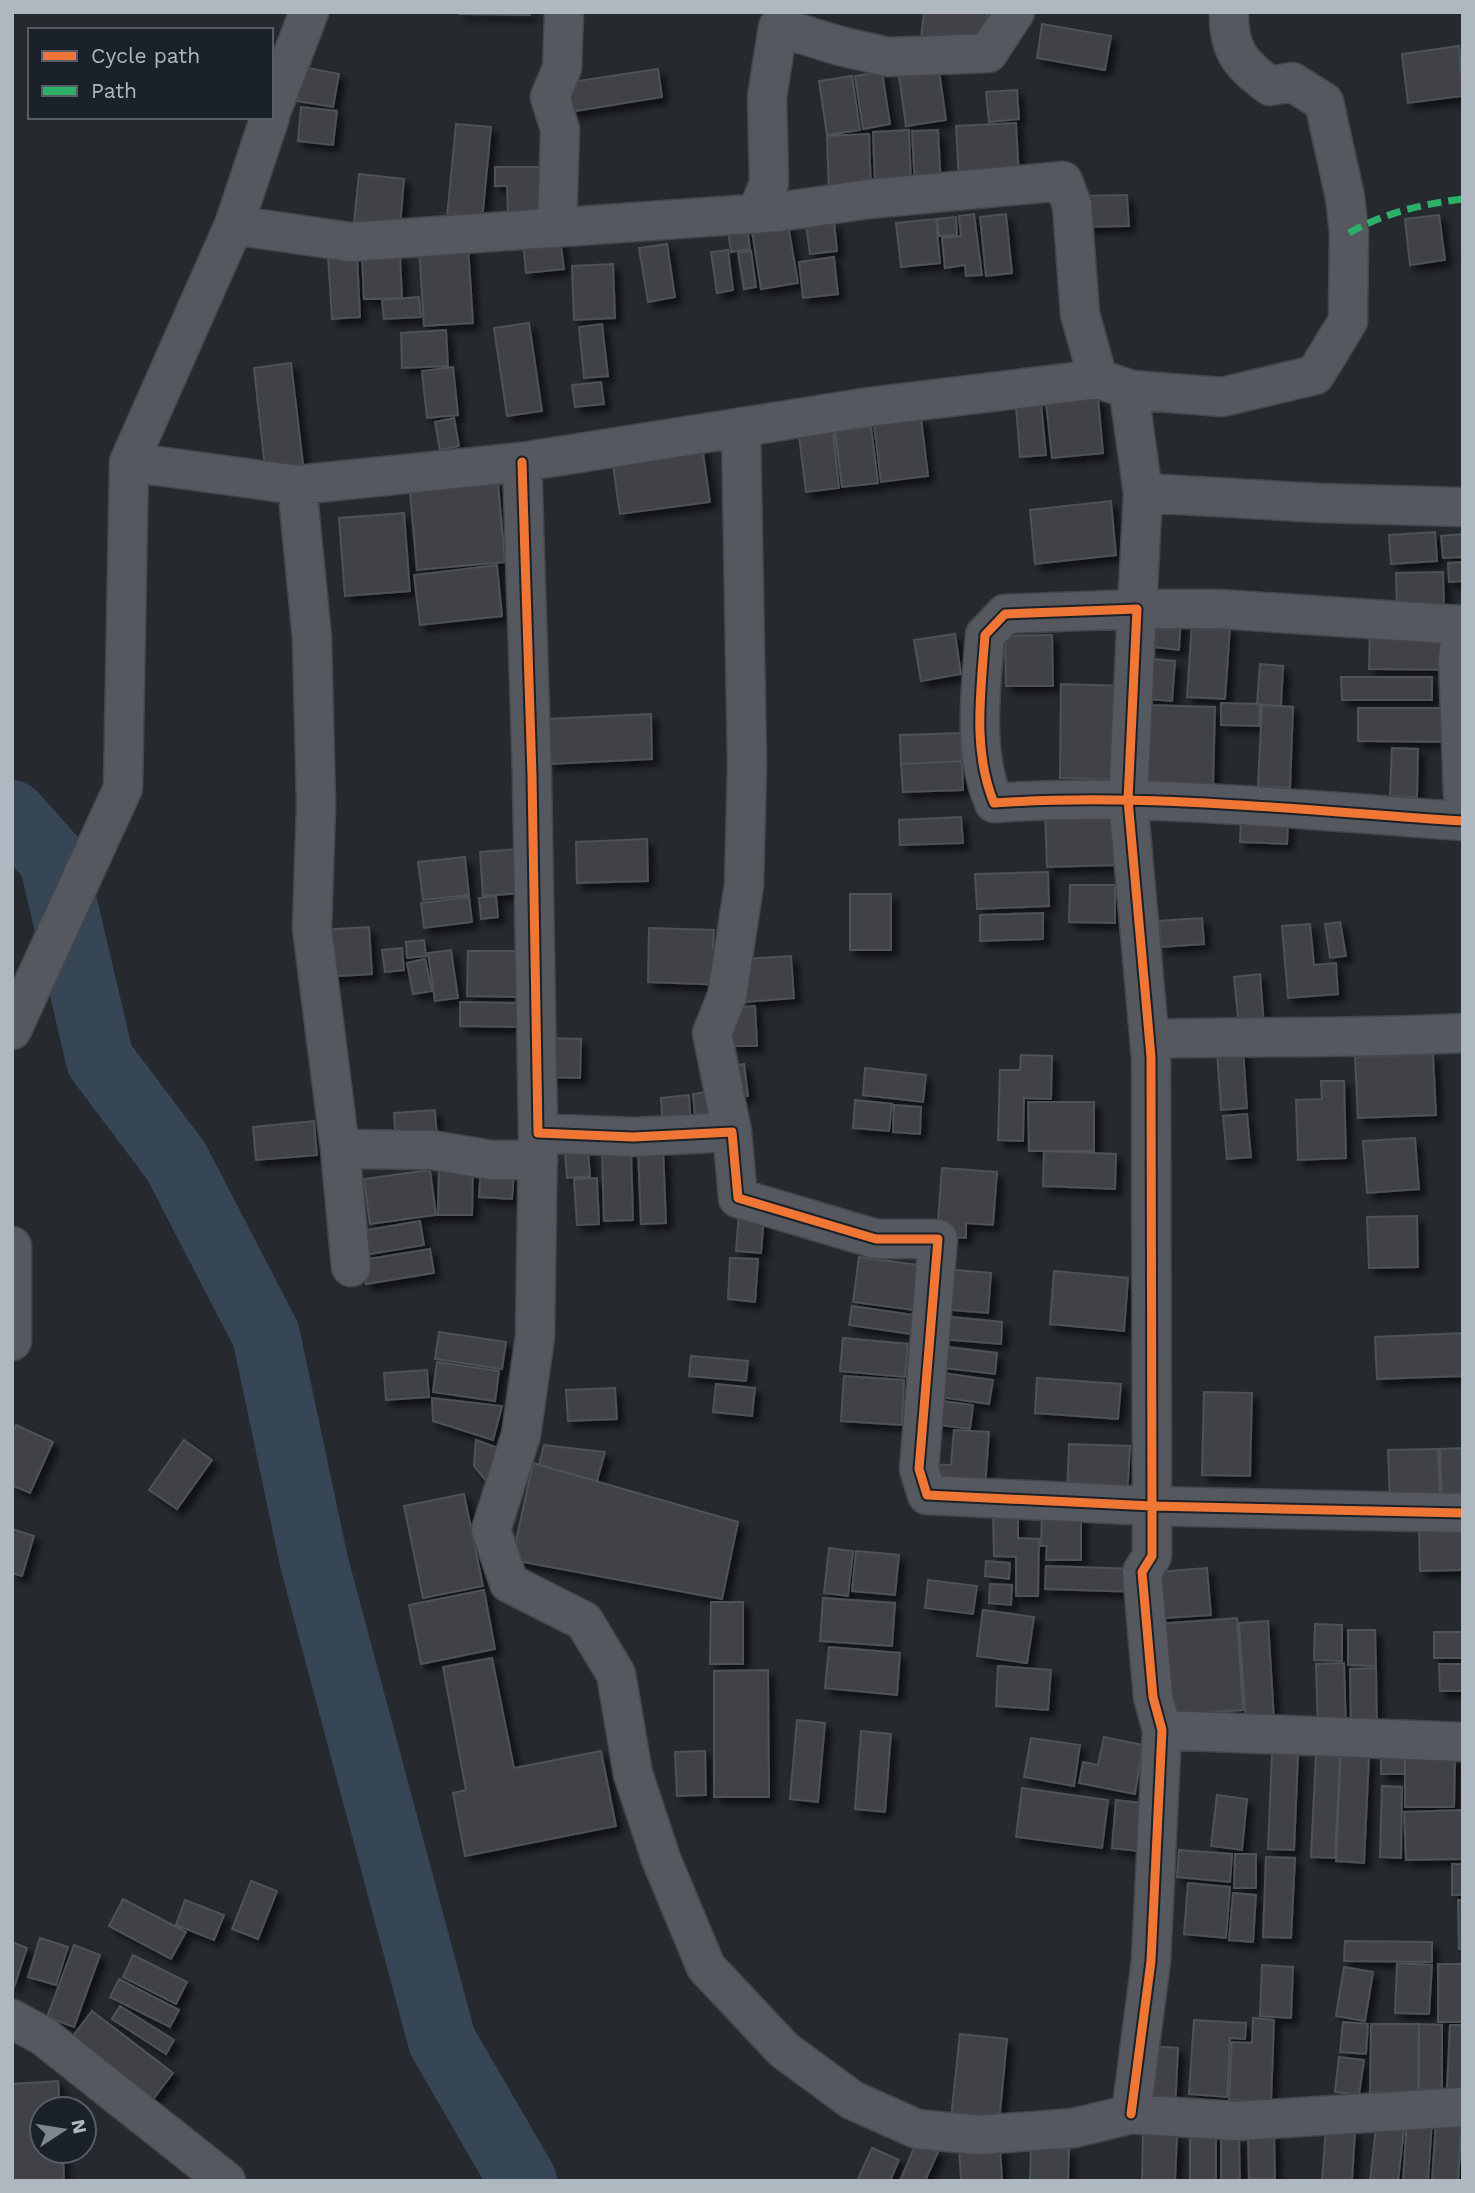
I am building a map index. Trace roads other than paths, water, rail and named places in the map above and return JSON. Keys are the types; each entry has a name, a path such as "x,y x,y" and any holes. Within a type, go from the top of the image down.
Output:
{"street":[{"path":"273,107 309,12"},
{"path":"558,228 560,128 550,97 562,68 564,12"},
{"path":"757,214 769,183 767,97 778,27 839,46 888,57 988,52 1015,12"},
{"path":"129,462 298,485 522,462 869,407 1115,385 1222,397 1315,375 1348,321 1347,209 1324,102 1292,82 1270,86 1244,67 1228,29 1229,12"},
{"path":"13,1026 123,788 129,462 234,225 269,119"},
{"path":"234,225 350,242 757,214 1063,181 1072,205 1080,314 1115,385 1130,400 1143,493 1128,800 1150,1039 1152,1556 1142,1572 1153,1697 1162,1730 1151,1961 1131,2114"},
{"path":"741,427 747,765 744,884 727,996 712,1033 732,1132 738,1198 876,1239 938,1238 919,1469 927,1495 1152,1506 1463,1513"},
{"path":"522,462 538,1146 535,1338 521,1435 491,1530 509,1583 584,1621 616,1674 633,1773 661,1859 706,1966 784,2050 852,2100 917,2129 979,2135 1074,2128 1131,2114 1237,2121 1463,2107"},
{"path":"298,485 312,638 316,804 312,928 341,1149 351,1267"},
{"path":"1143,493 1320,503 1463,507"},
{"path":"1463,794 1462,625 1219,609 1137,609 1005,614 985,635 980,712 983,776 994,803 1058,799 1128,800 1463,821"},
{"path":"1150,1039 1284,1035 1358,1039 1463,1032"},
{"path":"341,1149 432,1150 491,1160 538,1146 632,1137 732,1132"},
{"path":"12,1246 12,1341"},
{"path":"1162,1730 1463,1741"},
{"path":"12,2019 43,2036 226,2181"}],"waterway":[{"path":"12,814 53,860 100,1060 176,1161 266,1335 314,1562 442,2041 523,2181"}]}
